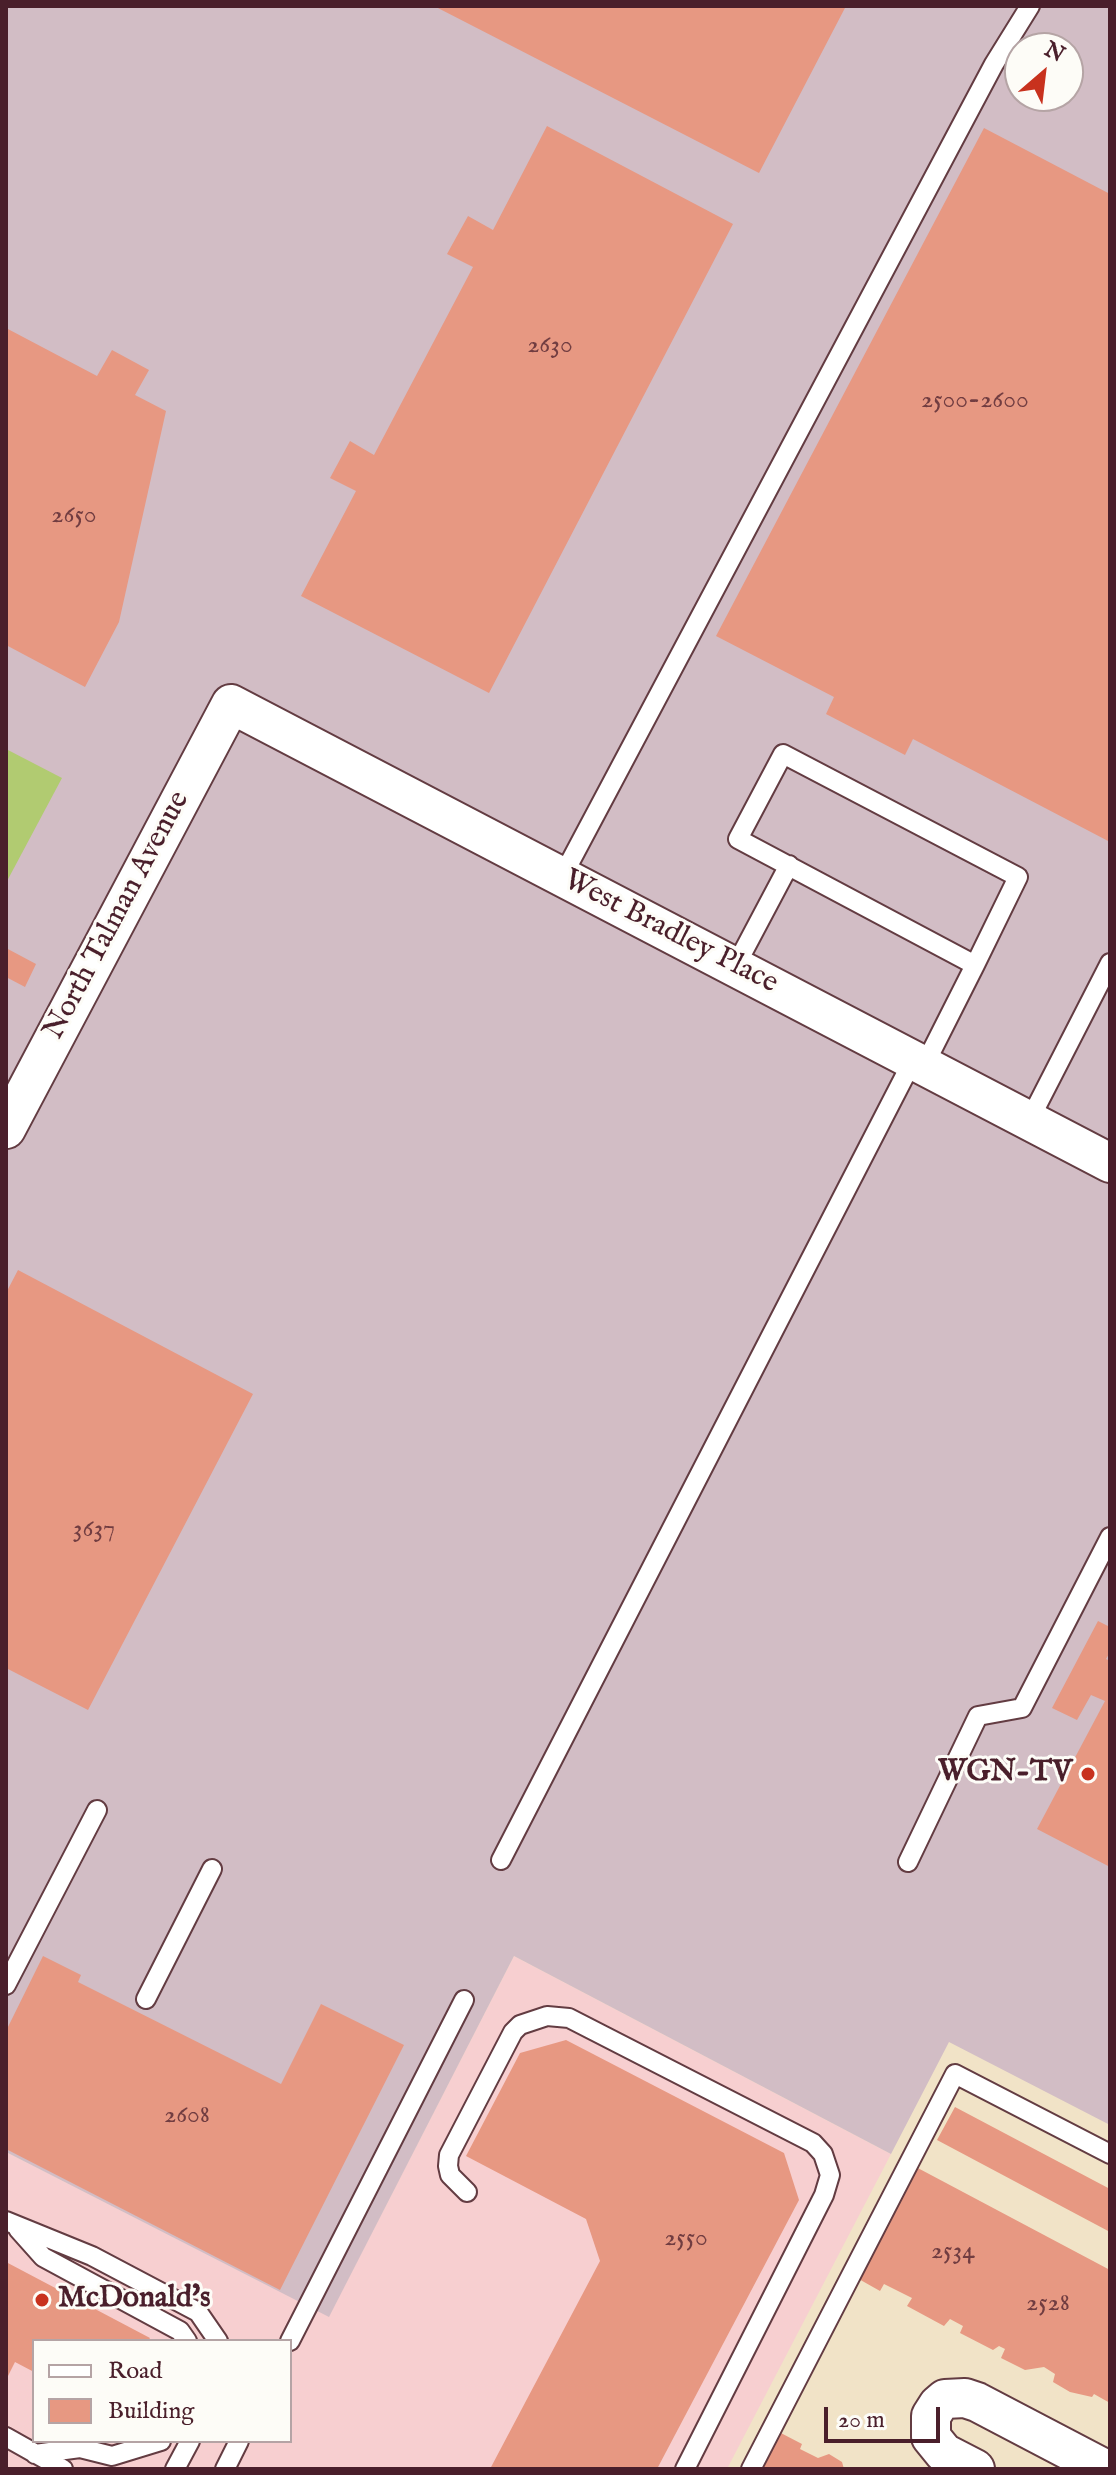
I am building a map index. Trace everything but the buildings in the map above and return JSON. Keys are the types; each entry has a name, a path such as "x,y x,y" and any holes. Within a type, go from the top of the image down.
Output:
{"street":[{"name":"West Bradley Place","path":"231,704 1110,1163"},
{"name":"North Talman Avenue","path":"6,1129 231,704"},
{"path":"975,2469 944,2453 931,2437 931,2416 945,2399 965,2398 977,2402 1105,2469"}],"lane":[{"path":"562,877 994,64 1030,6"},
{"path":"501,1860 919,1063 975,965 1018,877 783,754 738,839 975,965"},
{"path":"735,967 789,865"},
{"path":"1029,1121 1110,963"},
{"path":"908,1862 978,1716 1022,1708 1110,1537"},
{"path":"6,1985 97,1810"},
{"path":"146,1999 212,1869"},
{"path":"291,2339 464,2000"},
{"path":"467,2192 450,2175 449,2155 513,2032 520,2025 547,2016 569,2018 813,2143 823,2154 830,2175 824,2195 685,2469"},
{"path":"751,2469 955,2074 1110,2154"},
{"path":"10,2223 43,2257 180,2331 186,2339"},
{"path":"10,2223 92,2256 198,2312 217,2339"},
{"path":"6,2437 63,2469"},
{"path":"35,2454 84,2445 112,2456 154,2443"},
{"path":"175,2469 189,2443"},
{"path":"225,2469 238,2443"}],"shaded area":[{"path":"6,6 1110,6 1110,2125 949,2042 891,2154 514,1956 329,2317 6,2152"},
{"path":"514,1956 891,2154 727,2469 6,2469 6,2152 329,2316"}],"green space":[{"path":"6,749 62,778 6,883"}],"place":[{"name":"WGN-TV","path":"1088,1774"},
{"name":"McDonald's","path":"42,2300"}]}
